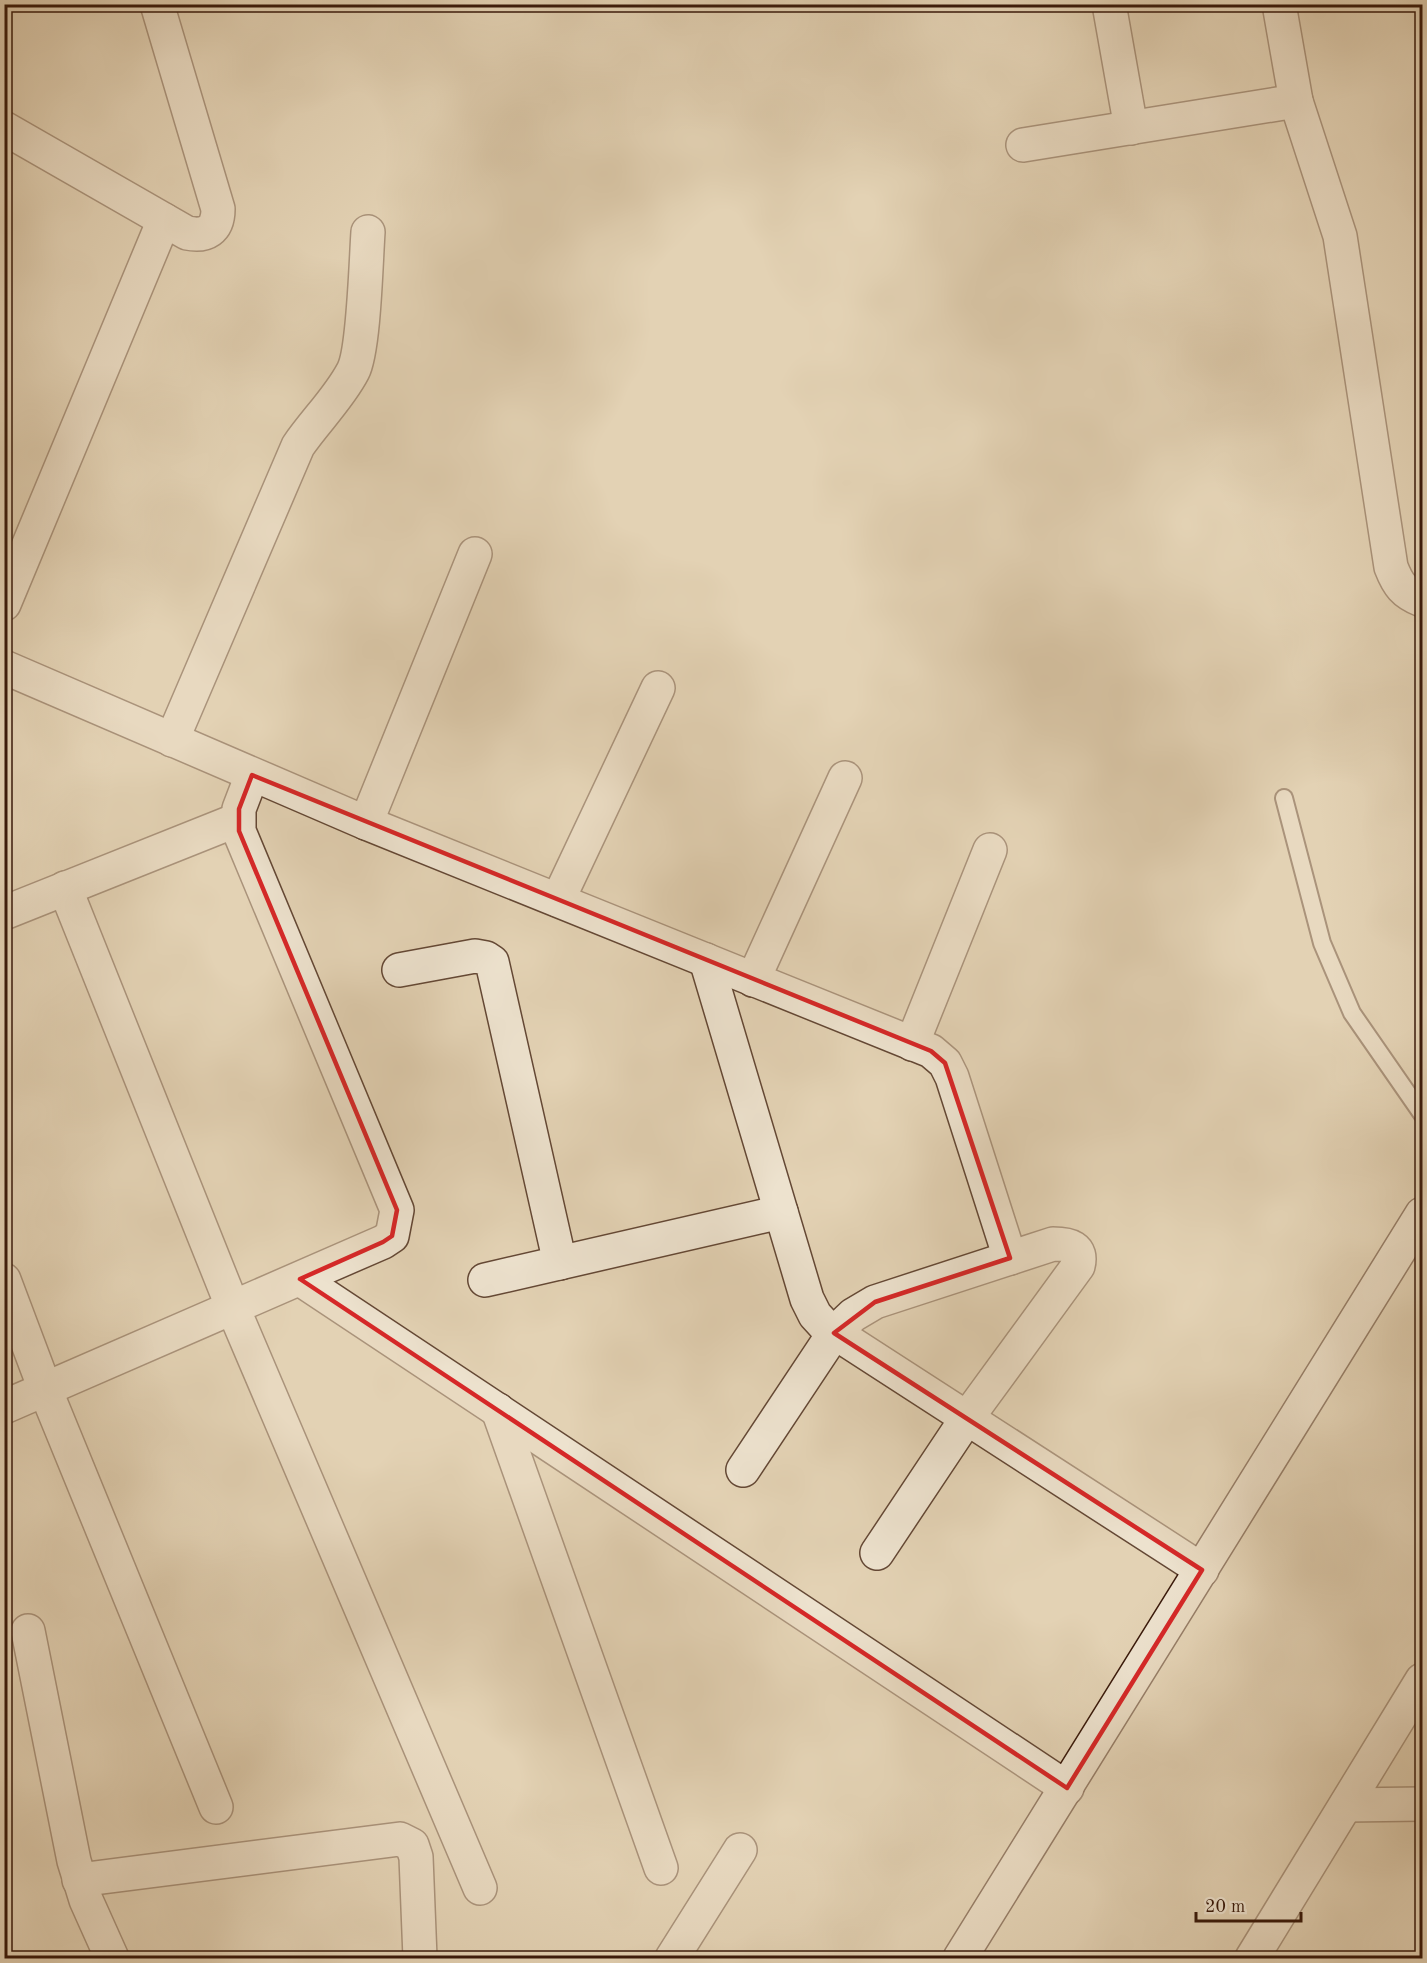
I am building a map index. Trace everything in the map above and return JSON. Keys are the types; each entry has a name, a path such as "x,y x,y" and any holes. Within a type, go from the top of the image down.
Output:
{"street":[{"path":"4,128 159,231 201,236 212,230 218,220 218,209 157,4"},
{"path":"1109,4 1131,128"},
{"path":"1279,4 1296,101 1340,236 1391,567 1398,586 1411,596 1422,600"},
{"path":"1023,145 1296,101"},
{"path":"4,604 159,231"},
{"path":"172,740 298,446 318,416 342,390 355,368 368,232"},
{"path":"366,823 476,554"},
{"path":"4,667 366,823 931,1051 945,1063 952,1077 1010,1258"},
{"path":"558,900 658,688"},
{"path":"4,1407 300,1279 392,1236 397,1210 239,831 237,820 252,775"},
{"path":"753,980 844,778"},
{"path":"4,913 237,820"},
{"path":"912,1044 990,850"},
{"path":"65,888 233,1308 480,1888"},
{"path":"399,970 475,956 486,957 492,962 560,1263"},
{"path":"706,960 807,1299 814,1315 834,1333 1202,1570"},
{"path":"484,1280 781,1212"},
{"path":"960,1959 1422,1214"},
{"path":"743,1470 834,1333 853,1315 874,1302 1053,1244 1068,1244 1077,1249 1080,1257 1078,1266 967,1419 877,1553"},
{"path":"300,1279 1067,1788"},
{"path":"4,1280 45,1389 216,1807"},
{"path":"498,1410 661,1868"},
{"path":"28,1631 79,1880 112,1959"},
{"path":"1252,1959 1422,1680"},
{"path":"1347,1805 1422,1804"},
{"path":"79,1880 400,1839 412,1845 416,1857 420,1959"},
{"path":"672,1959 740,1850"}],"lane":[{"path":"1284,798 1322,944 1348,1003 1422,1114"}],"highlighted area":[{"path":"252,775 931,1051 945,1063 1010,1258 875,1302 834,1333 1202,1570 1067,1788 300,1279 392,1236 397,1210 239,831 239,809"}]}
